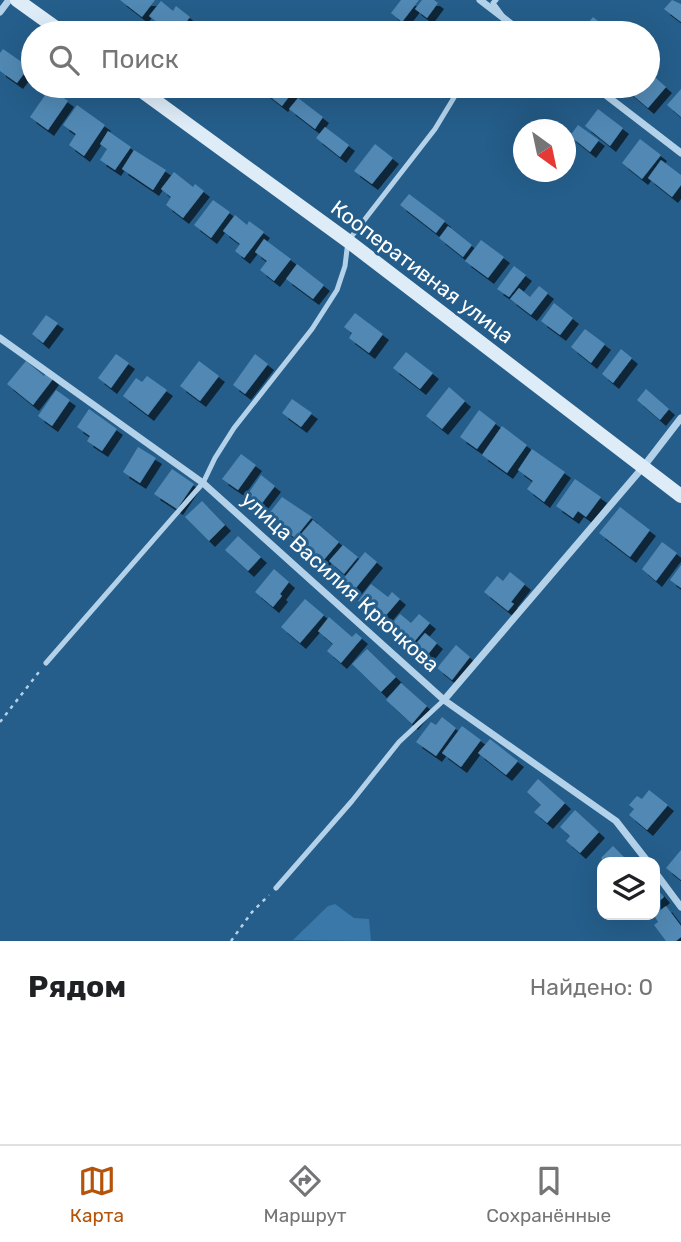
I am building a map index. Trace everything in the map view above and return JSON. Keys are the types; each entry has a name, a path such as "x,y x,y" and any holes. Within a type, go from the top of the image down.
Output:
{"street":[{"path":"0,12 9,0"},
{"path":"17,0 46,21"},
{"path":"480,0 506,21"},
{"name":"Кооперативная улица","path":"151,98 348,241 681,496"},
{"path":"610,98 681,153"},
{"name":"улица Василия Крючкова","path":"0,338 203,483 444,700 616,821 644,857"},
{"path":"444,700 644,466 681,418"},
{"path":"660,879 681,906"}],"lane":[{"path":"496,0 494,3 506,21"},
{"path":"46,663 203,483 215,457 234,428 312,329 337,290 345,266 348,241 435,129 454,98"},
{"path":"276,888 399,742 444,700"}],"path":[{"path":"0,722 46,663"},
{"path":"231,941 276,888"}],"shaded area":[{"path":"335,904 354,918 369,919 371,941 293,940 328,906"}],"building":[{"path":"120,0 155,0 142,17"},
{"path":"401,0 419,0 403,21 391,13"},
{"path":"422,0 434,0 438,3 427,18 415,9"},
{"path":"672,0 681,4 681,22 664,9"},
{"path":"161,1 173,11 176,6 190,17 187,21 156,21 149,16"},
{"path":"3,49 21,61 21,78 17,83 0,71 0,53"},
{"path":"660,82 666,87 660,94"},
{"path":"681,89 681,117 667,105"},
{"path":"43,98 64,98 68,101 48,130 30,117"},
{"path":"272,98 288,98 282,106"},
{"path":"298,98 323,117 315,129 289,109"},
{"path":"636,98 657,98 648,108"},
{"path":"77,105 105,125 84,156 69,145 76,134 63,125"},
{"path":"598,109 623,128 610,146 585,126"},
{"path":"578,125 599,140 590,152 576,141"},
{"path":"325,127 349,145 340,157 316,138"},
{"path":"108,131 131,147 115,170 100,160 107,149 100,144"},
{"path":"640,139 661,155 642,179 622,163"},
{"path":"375,144 393,158 372,184 354,171"},
{"path":"134,150 166,170 153,190 122,169"},
{"path":"661,160 681,175 681,185 672,197 648,178"},
{"path":"174,172 193,187 195,184 204,191 183,218 166,205 171,197 161,189"},
{"path":"409,194 445,221 436,233 400,205"},
{"path":"213,200 230,212 211,238 194,225"},
{"path":"235,215 247,225 249,221 264,232 244,258 235,251 240,244 223,231"},
{"path":"448,226 472,245 463,257 439,238"},
{"path":"264,239 291,259 274,281 260,270 267,261 255,252"},
{"path":"481,240 504,257 488,278 465,261"},
{"path":"297,264 324,285 313,299 286,279"},
{"path":"514,266 526,275 509,297 497,289"},
{"path":"539,286 548,293 531,315 510,299 519,288 530,297"},
{"path":"554,303 573,318 560,335 541,321"},
{"path":"355,313 383,334 369,353 349,338 352,333 344,327"},
{"path":"46,315 58,323 43,343 32,334"},
{"path":"585,329 605,344 591,363 571,347"},
{"path":"621,349 632,358 613,383 602,374"},
{"path":"406,352 433,373 420,389 393,368"},
{"path":"116,354 129,363 111,388 98,378"},
{"path":"255,354 268,364 245,394 233,385"},
{"path":"26,361 44,376 46,373 53,379 33,405 7,384"},
{"path":"199,361 219,376 200,401 180,386"},
{"path":"147,376 167,390 148,415 123,396 136,378 142,382"},
{"path":"449,387 465,401 442,429 426,416"},
{"path":"646,389 669,409 660,420 637,400"},
{"path":"56,390 70,400 52,426 38,416"},
{"path":"292,399 312,413 301,427 282,413"},
{"path":"89,409 117,429 102,451 87,441 90,436 77,427"},
{"path":"479,410 496,423 477,449 460,437"},
{"path":"502,426 527,445 507,473 482,455"},
{"path":"138,447 156,458 140,483 123,472"},
{"path":"532,449 565,472 544,502 527,489 533,481 518,470"},
{"path":"241,454 256,465 238,490 222,479"},
{"path":"172,469 194,484 177,509 154,494"},
{"path":"261,475 275,486 256,511 243,501"},
{"path":"575,479 601,497 586,517 578,511 573,518 556,506"},
{"path":"282,497 312,517 295,538 267,516"},
{"path":"202,501 225,525 209,541 185,517"},
{"path":"620,507 650,530 630,557 599,533"},
{"path":"313,520 339,542 322,562 296,540"},
{"path":"238,536 261,557 248,571 225,550"},
{"path":"662,542 677,553 656,581 642,569"},
{"path":"343,545 358,557 344,574 329,561"},
{"path":"365,552 377,562 351,594 339,584"},
{"path":"681,565 681,588 670,580"},
{"path":"274,569 289,582 273,607 255,592"},
{"path":"510,572 525,584 511,602 514,604 508,611 484,592 497,576 503,581"},
{"path":"371,584 388,597 392,592 400,599 382,620 358,601"},
{"path":"305,599 324,615 300,643 281,627"},
{"path":"400,614 411,623 419,614 430,623 414,642 410,639 407,642 399,636 402,633 391,625"},
{"path":"329,617 352,637 356,633 362,638 341,663 327,651 333,644 318,631"},
{"path":"425,633 437,643 426,657 413,647"},
{"path":"456,645 470,657 452,680 437,668"},
{"path":"367,649 396,677 381,692 352,664"},
{"path":"401,683 427,706 412,724 386,700"},
{"path":"442,717 456,728 436,756 416,742 431,722 436,725"},
{"path":"462,726 481,740 461,767 442,753"},
{"path":"490,739 518,761 506,775 478,753"},
{"path":"538,779 565,803 547,823 534,812 541,805 527,792"},
{"path":"649,790 668,805 647,830 629,815 634,809 629,805 637,796 642,799"},
{"path":"575,810 599,832 580,853 566,841 570,836 560,827"},
{"path":"613,846 624,857 602,857"},
{"path":"681,850 681,880 666,868"},
{"path":"666,906 681,926 681,937 676,941 666,941 654,925 660,920 660,910"}]}
